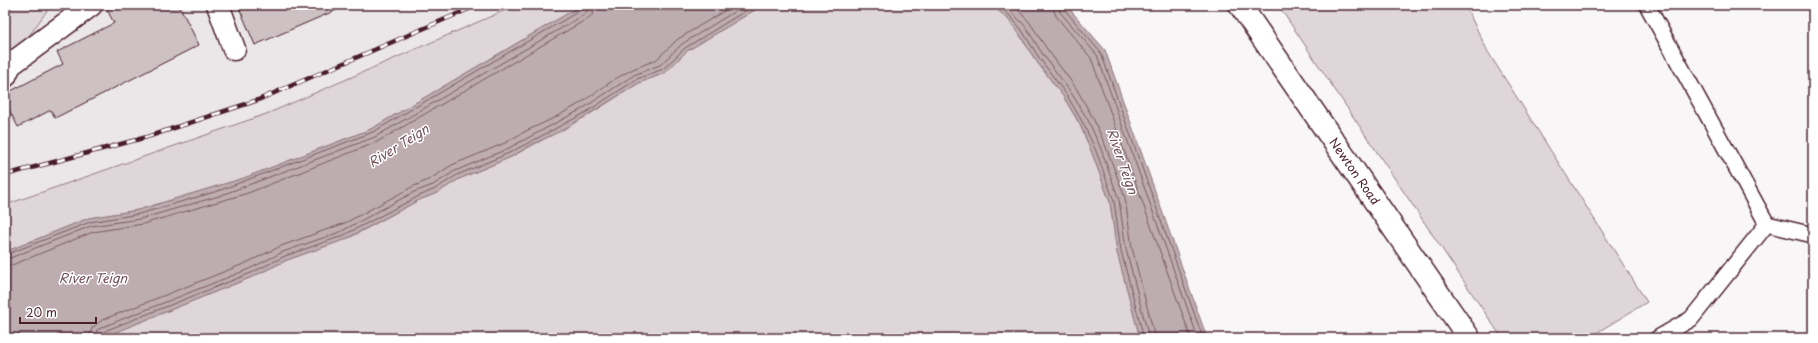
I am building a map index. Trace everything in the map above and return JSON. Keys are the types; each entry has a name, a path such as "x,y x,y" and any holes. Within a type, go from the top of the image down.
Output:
{"main road":[{"path":"5,76 10,65 91,5"},
{"path":"218,5 234,49"},
{"name":"Newton Road","path":"1240,5 1468,338"}],"lane":[{"path":"1648,5 1767,224 1813,235"},
{"path":"1658,338 1691,319 1767,224"}],"shaded area":[{"path":"13,5 51,5 29,36 5,62 5,19"},
{"path":"51,5 517,5 269,113 5,205 5,62 29,36"},
{"path":"517,5 582,5 371,129 244,178 138,210 89,218 5,252 5,205 269,113"},
{"path":"763,5 992,5 1008,19 1034,58 1063,96 1080,125 1092,153 1110,202 1117,252 1140,338 101,338 252,277 287,260 351,237 419,200 437,193 459,179 511,157 587,116 639,83 665,73 687,51"},
{"path":"1278,5 1465,5 1488,52 1647,302 1588,338 1502,338"}],"water":[{"name":"River Teign","path":"582,5 763,5 687,51 665,73 639,83 561,131 531,145 511,157 459,179 437,193 419,200 344,240 287,260 252,277 101,338 5,338 5,252 89,218 138,210 244,178 371,129"},
{"name":"River Teign","path":"992,5 1066,5 1105,50 1207,338 1140,338 1117,252 1110,202 1080,124 1063,96 1034,58 1018,32 1008,19"}],"building":[{"path":"112,5 179,5 199,45 55,118 51,110 18,127 5,102 5,94 63,64 57,52 114,23 106,8"},
{"path":"238,5 348,5 255,45"}],"railway":[{"path":"5,175 147,137 258,100 478,5"}]}
